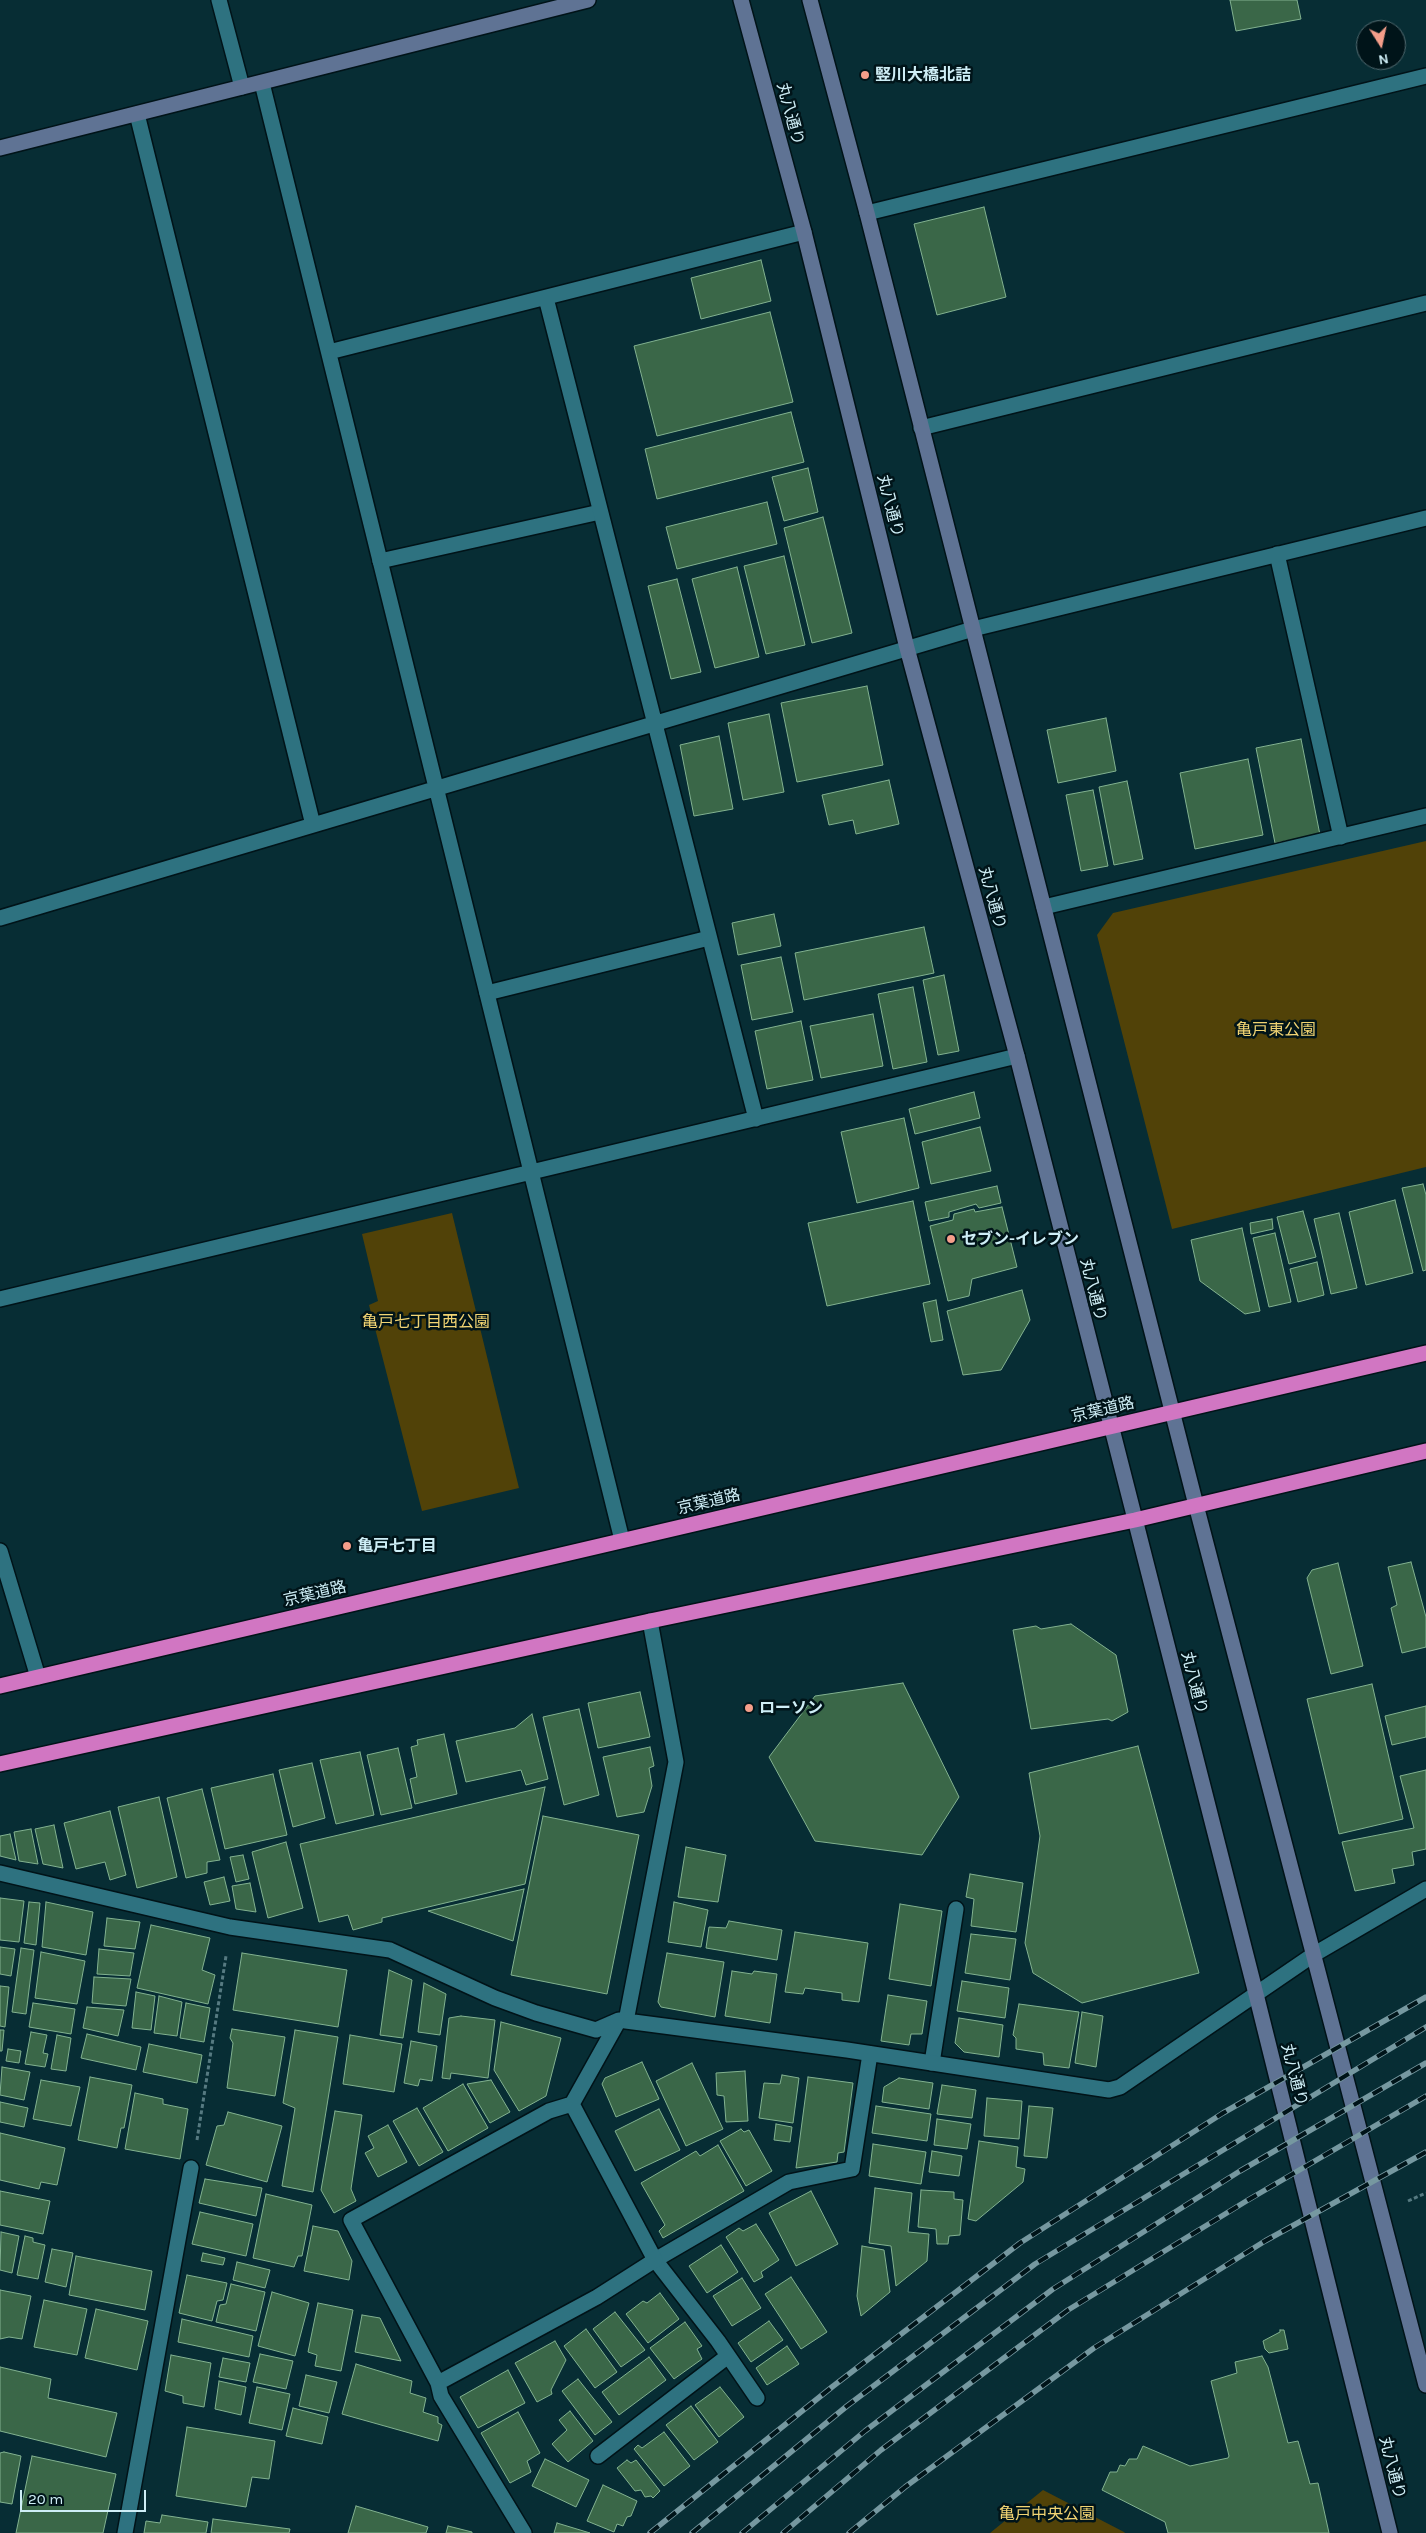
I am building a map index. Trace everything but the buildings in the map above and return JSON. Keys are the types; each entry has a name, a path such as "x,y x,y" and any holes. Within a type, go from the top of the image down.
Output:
{"highway":[{"name":"京葉道路","path":"0,1686 1426,1353"},
{"path":"0,1764 650,1621 1135,1520 1426,1451"}],"main road":[{"path":"0,148 588,0"},
{"name":"丸八通り","path":"741,0 804,232 908,648 1017,1056 1256,1994 1390,2533"},
{"path":"810,0 867,213 1196,1505 1426,2385"}],"street":[{"path":"219,0 242,87"},
{"path":"867,213 1426,76"},
{"path":"262,83 622,1540"},
{"path":"137,114 313,825"},
{"path":"329,352 804,232"},
{"path":"546,298 756,1119"},
{"path":"921,428 1426,303"},
{"path":"380,561 600,512"},
{"path":"0,918 973,629 1426,518"},
{"path":"1277,554 1340,837"},
{"path":"1044,907 1426,816"},
{"path":"487,993 709,938"},
{"path":"0,1300 1017,1056"},
{"path":"0,1551 38,1677"},
{"path":"524,2533 441,2396 438,2383 351,2220 549,2111 572,2104 622,2020 676,1762 650,1621"},
{"path":"0,1873 230,1927 390,1950 494,1998 536,2013 596,2030 622,2020 870,2054 1109,2090 1120,2087 1313,1955 1426,1889"},
{"path":"932,2063 956,1909"},
{"path":"438,2383 597,2297 655,2260 789,2182 852,2170 870,2054"},
{"path":"572,2104 655,2260 728,2356 757,2398"},
{"path":"125,2533 191,2168"},
{"path":"598,2456 728,2356"}],"path":[{"path":"191,2168 230,1927"},
{"path":"1408,2201 1426,2193"}],"green space":[{"name":"亀戸東公園","path":"1426,841 1426,1167 1172,1229 1097,935 1113,913"},
{"name":"亀戸七丁目西公園","path":"452,1213 519,1488 422,1511 369,1305 378,1301 362,1234"},
{"name":"亀戸中央公園","path":"1043,2490 1124,2532 1125,2533 990,2533"}],"railway":[{"path":"650,2533 832,2387 1020,2243 1223,2113 1426,1997"},
{"path":"692,2533 847,2406 1035,2264 1426,2027"},
{"path":"742,2533 865,2431 1053,2289 1240,2171 1426,2063"},
{"path":"783,2533 881,2450 1068,2310 1248,2200 1426,2096"},
{"path":"849,2533 905,2487 1094,2348 1265,2241 1426,2152"}],"place":[{"name":"竪川大橋北詰","path":"865,75"},
{"name":"セブン-イレブン","path":"951,1239"},
{"name":"亀戸七丁目","path":"347,1546"},
{"name":"ローソン","path":"749,1708"}]}
